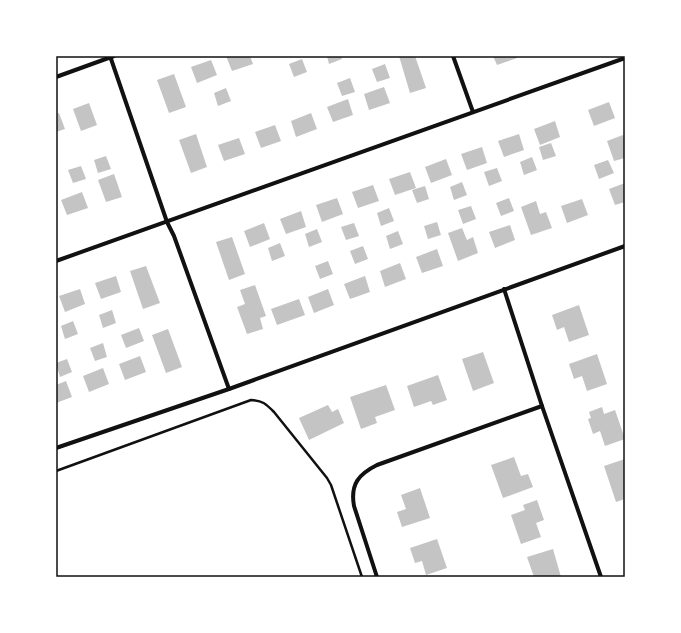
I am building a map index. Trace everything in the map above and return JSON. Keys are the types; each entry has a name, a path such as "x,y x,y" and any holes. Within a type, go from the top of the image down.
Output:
{"street":[{"path":"56,77 112,56 167,222 174,236 229,389"},
{"path":"453,56 473,112"},
{"path":"56,261 625,58"},
{"path":"56,448 229,389 625,246"},
{"path":"504,289 542,406 601,577"},
{"path":"377,577 352,497 353,488 363,473 377,464 542,406"}],"path":[{"path":"56,471 251,400 259,401 266,404 274,412 327,478 334,493 362,577"}],"building":[{"path":"226,56 250,56 253,64 232,71"},
{"path":"327,56 341,56 342,59 329,64"},
{"path":"399,56 415,56 426,88 410,93"},
{"path":"493,56 517,56 517,58 497,65"},
{"path":"302,59 307,72 294,77 289,64"},
{"path":"211,60 217,75 197,83 191,67"},
{"path":"385,64 390,78 377,82 372,69"},
{"path":"174,74 186,107 169,113 157,80"},
{"path":"350,78 355,92 342,96 337,83"},
{"path":"384,87 390,103 369,110 364,94"},
{"path":"226,88 231,101 218,106 214,93"},
{"path":"348,99 353,115 333,122 327,107"},
{"path":"609,102 615,118 594,126 588,110"},
{"path":"89,103 97,125 81,131 73,109"},
{"path":"59,113 65,129 56,132 56,114"},
{"path":"311,113 317,129 296,137 291,121"},
{"path":"555,121 560,137 540,145 534,129"},
{"path":"275,125 281,141 261,148 255,132"},
{"path":"196,134 207,167 191,173 179,140"},
{"path":"519,134 524,150 504,157 498,141"},
{"path":"623,135 625,140 625,158 614,161 607,141"},
{"path":"239,138 245,154 224,161 218,145"},
{"path":"551,143 556,156 543,160 539,147"},
{"path":"482,147 487,163 467,170 461,154"},
{"path":"106,156 111,169 98,173 94,160"},
{"path":"532,157 537,170 524,175 520,162"},
{"path":"446,159 452,175 431,183 425,167"},
{"path":"608,160 614,173 599,179 594,165"},
{"path":"81,166 86,179 73,183 68,170"},
{"path":"497,168 502,181 489,186 484,172"},
{"path":"410,172 416,188 395,195 389,179"},
{"path":"114,174 122,197 106,202 98,180"},
{"path":"462,182 467,195 454,200 450,187"},
{"path":"625,183 625,202 615,205 609,189"},
{"path":"373,185 379,201 358,208 352,192"},
{"path":"425,186 429,199 417,203 412,190"},
{"path":"82,192 88,208 67,215 61,200"},
{"path":"337,198 343,214 322,222 316,205"},
{"path":"509,198 514,211 501,216 496,203"},
{"path":"582,199 588,215 567,223 561,206"},
{"path":"536,201 540,214 546,212 552,228 531,235 521,207"},
{"path":"471,206 476,219 463,224 458,210"},
{"path":"389,208 394,221 381,226 377,213"},
{"path":"301,211 306,227 286,234 280,219"},
{"path":"437,222 441,235 428,239 424,226"},
{"path":"264,223 270,239 250,247 244,231"},
{"path":"354,223 359,236 346,240 341,227"},
{"path":"510,225 515,240 495,248 489,232"},
{"path":"462,228 467,240 473,237 478,253 458,261 448,233"},
{"path":"317,229 322,242 309,247 305,234"},
{"path":"398,231 403,244 390,249 386,236"},
{"path":"232,237 245,274 229,280 216,242"},
{"path":"280,243 285,256 272,261 268,248"},
{"path":"363,246 368,259 355,264 350,251"},
{"path":"437,249 443,266 422,273 416,257"},
{"path":"328,261 333,274 320,279 315,266"},
{"path":"400,263 406,279 385,287 380,271"},
{"path":"146,266 160,303 143,309 130,271"},
{"path":"116,276 121,292 101,299 95,283"},
{"path":"365,276 370,292 350,299 344,284"},
{"path":"255,285 266,316 260,318 263,329 247,334 237,307 245,304 240,290"},
{"path":"80,289 85,304 65,312 59,296"},
{"path":"328,289 334,305 314,313 308,297"},
{"path":"299,299 305,315 277,325 271,309"},
{"path":"579,305 589,335 569,342 564,327 557,330 552,315"},
{"path":"112,310 116,323 103,328 99,315"},
{"path":"73,321 78,334 65,339 61,326"},
{"path":"139,328 144,341 126,348 121,335"},
{"path":"168,329 182,367 166,373 152,335"},
{"path":"103,343 107,357 95,361 90,348"},
{"path":"483,352 494,383 473,391 462,359"},
{"path":"597,354 607,384 587,391 582,376 574,379 569,364"},
{"path":"140,356 146,372 125,380 119,364"},
{"path":"67,359 72,372 60,377 56,363"},
{"path":"103,368 109,384 89,392 83,376"},
{"path":"438,375 447,400 433,405 431,401 414,407 407,386"},
{"path":"66,381 72,397 56,403 56,385"},
{"path":"386,385 395,410 375,417 377,423 361,429 350,397"},
{"path":"328,405 332,412 338,409 344,423 309,440 299,418"},
{"path":"602,407 604,414 615,410 625,439 605,446 600,431 593,434 588,419 591,418 589,412"},
{"path":"514,457 521,476 528,474 533,487 503,498 491,465"},
{"path":"625,459 625,499 616,502 604,466"},
{"path":"420,488 430,518 402,527 397,512 406,509 401,495"},
{"path":"537,500 544,520 536,523 541,537 521,544 511,515 525,510 523,505"},
{"path":"437,539 447,568 426,575 422,561 415,563 410,548"},
{"path":"553,549 561,577 534,577 527,557"}]}
